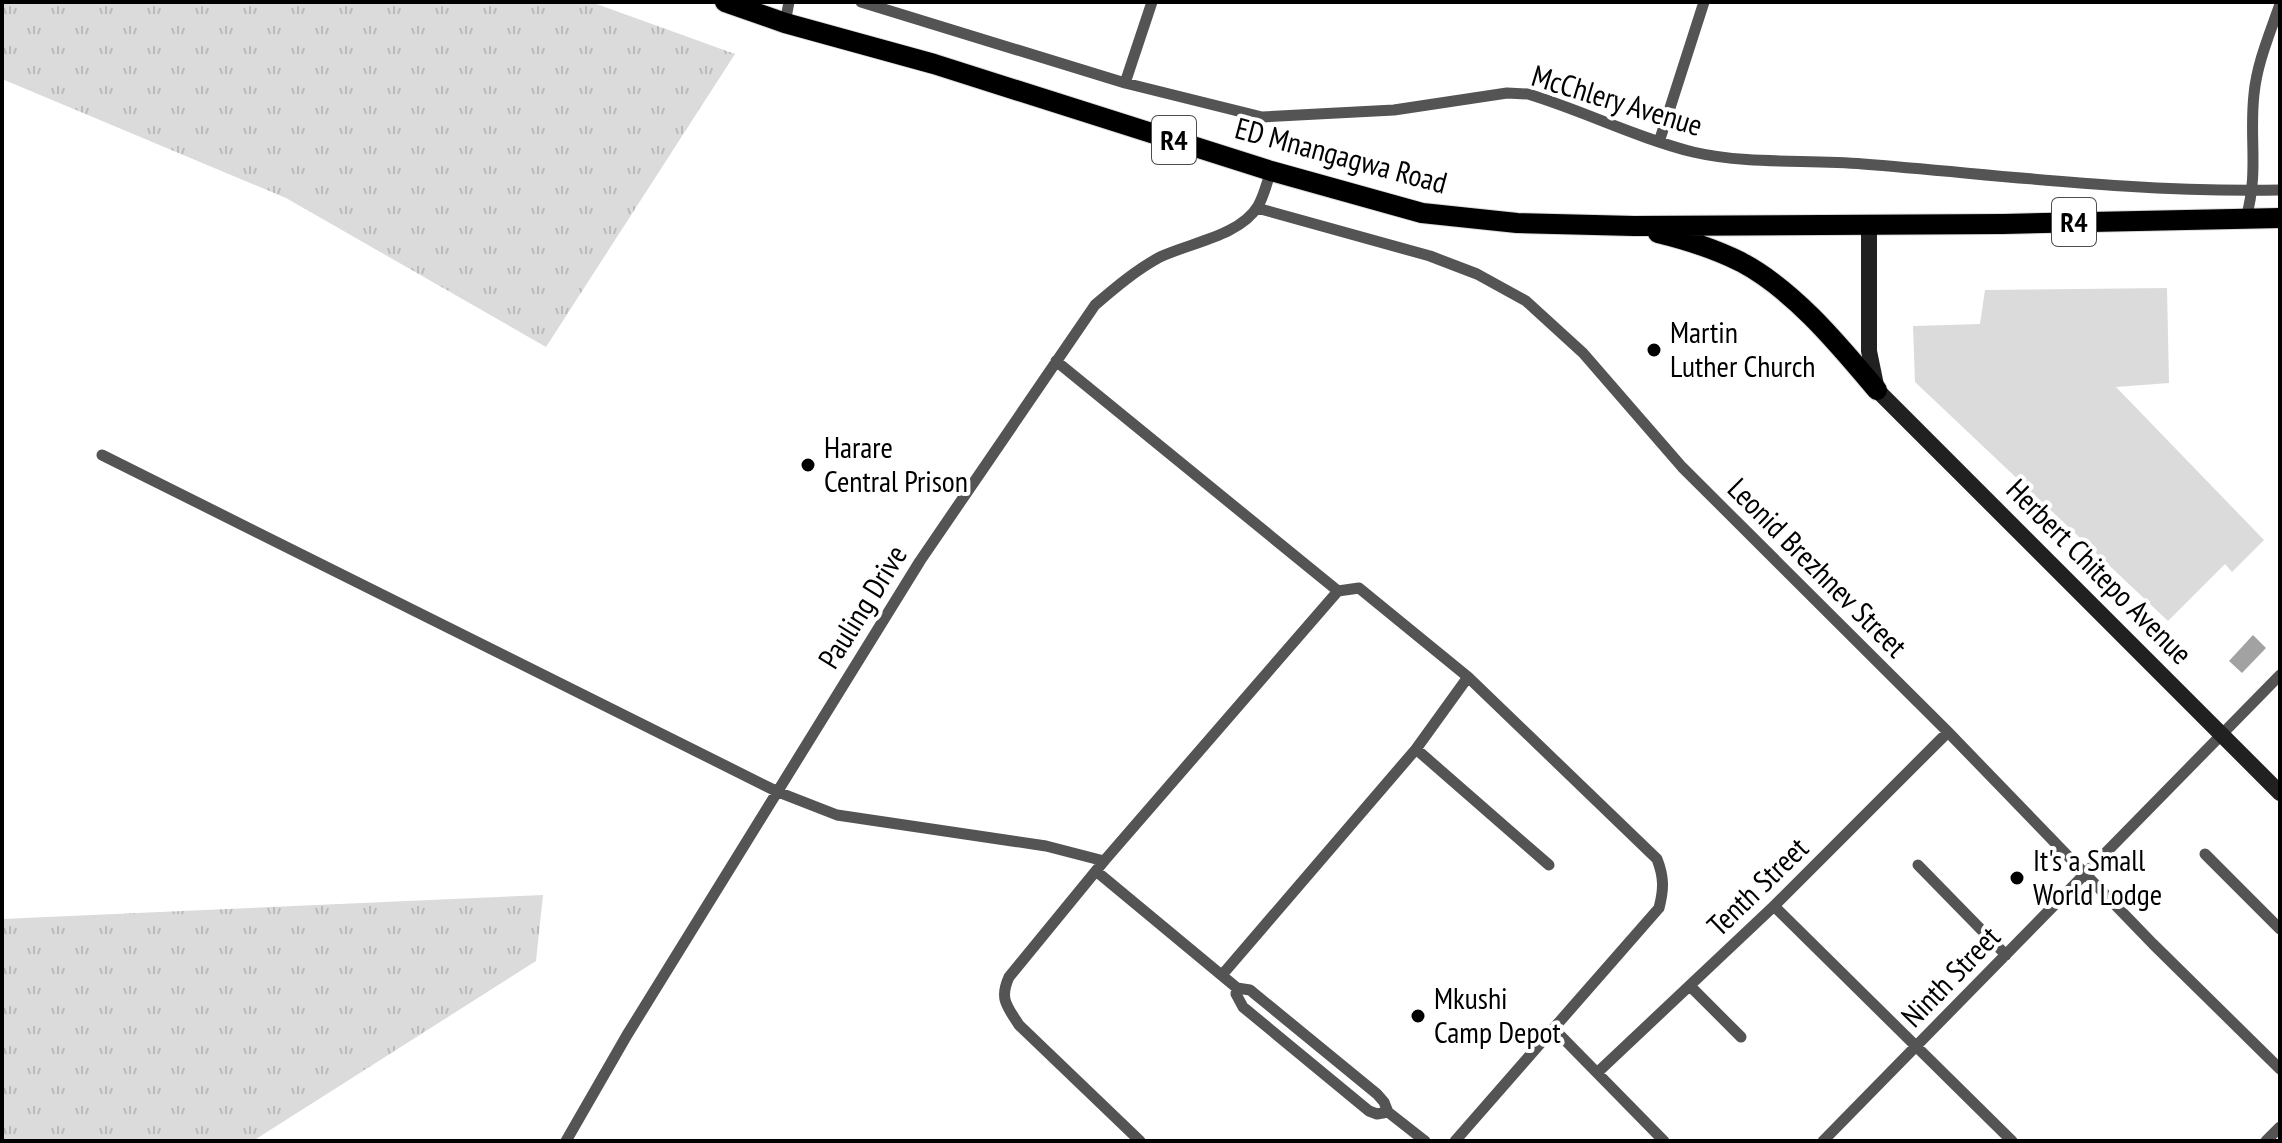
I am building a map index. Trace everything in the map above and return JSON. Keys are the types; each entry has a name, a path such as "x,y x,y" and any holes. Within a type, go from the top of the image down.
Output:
{"highway":[{"name":"ED Mnangagwa Road","path":"725,2 785,23 934,64 1271,171 1422,213 1517,223 1634,226 1869,223"},
{"name":"R4","path":"1869,223 2003,224 2280,218"},
{"path":"1634,226 1705,247 1743,263 1771,282 1835,340 1877,390"}],"main road":[{"path":"1869,223 1869,351 1877,390"},
{"name":"Herbert Chitepo Avenue","path":"1877,390 2280,793"}],"street":[{"path":"785,23 789,2"},
{"name":"McChlery Avenue","path":"861,2 1125,83 1262,117 1394,110 1507,93 1528,94 1659,142 1696,152 1744,159 1861,163 2100,185 2280,190"},
{"path":"1125,83 1152,2"},
{"path":"1659,142 1704,2"},
{"path":"2246,218 2254,190 2254,94 2259,67 2280,4"},
{"path":"1257,208 1271,171"},
{"name":"Pauling Drive","path":"566,1141 627,1035 920,561 1095,305 1125,278 1162,256 1201,243 1237,225 1257,208"},
{"name":"Leonid Brezhnev Street","path":"1257,208 1430,256 1477,274 1526,301 1583,353 1682,467 2280,1069"},
{"path":"1056,361 1338,591"},
{"path":"102,455 778,792 837,815 1046,846 1104,861"},
{"path":"1140,1141 1019,1025 1004,1002 1003,990 1009,977 1104,861 1338,591 1359,588 1468,677 1657,859 1663,873 1664,887 1659,908 1455,1141"},
{"name":"Ninth Street","path":"1823,1141 2280,675"},
{"path":"1222,975 1416,749 1468,677"},
{"name":"Tenth Street","path":"1598,1072 1774,906 1948,732"},
{"path":"1416,749 1549,865"},
{"path":"2205,854 2280,929"},
{"path":"1918,865 2006,955"},
{"path":"1096,871 1237,988 1250,990 1377,1094 1388,1112 1425,1141"},
{"path":"1774,906 2012,1141"},
{"path":"1690,986 1741,1037"},
{"path":"1237,988 1236,994 1243,1007 1369,1111 1377,1114 1388,1112"},
{"path":"1554,1029 1664,1141"},
{"path":"1325,1074 1335,1061"},
{"path":"2266,1141 2280,1127"}],"green space":[{"path":"2,2 591,2 735,54 546,347 286,198 2,79"},
{"path":"2167,288 2169,383 2116,387 2264,540 2232,572 2225,564 2168,621 1915,382 1913,326 1980,324 1985,290"},
{"path":"543,895 536,961 253,1141 2,1141 2,919"}],"shaded area":[{"path":"2253,635 2266,648 2242,673 2229,661"}],"place":[{"name":"Martin Luther Church","path":"1654,350"},
{"name":"Harare Central Prison","path":"808,465"},
{"name":"It's a Small World Lodge","path":"2017,878"},
{"name":"Mkushi Camp Depot","path":"1418,1016"}]}
